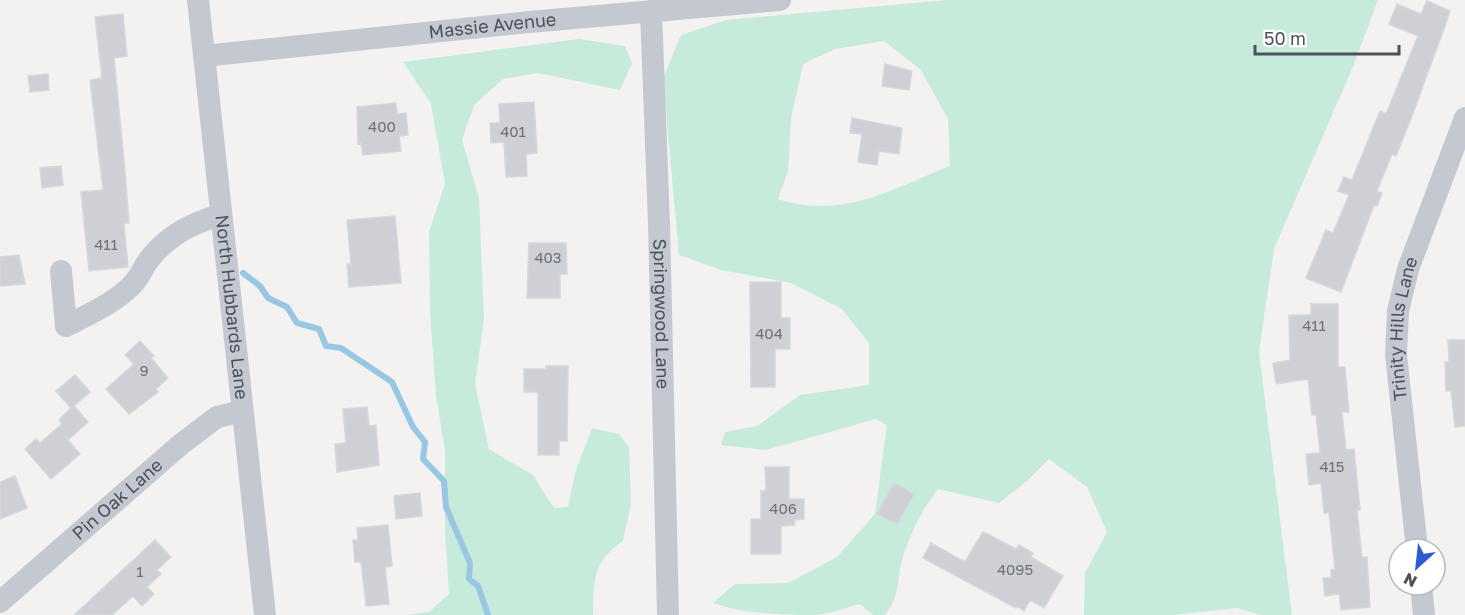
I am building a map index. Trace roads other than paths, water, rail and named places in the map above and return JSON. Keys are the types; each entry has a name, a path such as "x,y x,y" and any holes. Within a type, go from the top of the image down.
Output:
{"street":[{"name":"North Hubbards Lane","path":"198,0 265,615"},
{"name":"Massie Avenue","path":"204,56 780,0"},
{"name":"Springwood Lane","path":"651,11 659,224 668,615"},
{"name":"Trinity Hills Lane","path":"1416,537 1396,355 1398,311 1408,269 1465,118"},
{"path":"61,272 66,326 102,308 133,284 151,257 180,231 205,219 221,215"},
{"name":"Pin Oak Lane","path":"0,602 180,445 217,417 242,411"},
{"path":"1422,597 1424,615"}],"waterway":[{"path":"243,273 260,286 268,298 287,307 297,323 319,329 326,346 341,348 392,382 413,427 425,442 423,459 444,481 446,507 470,563 469,579 478,586 488,615"}]}
